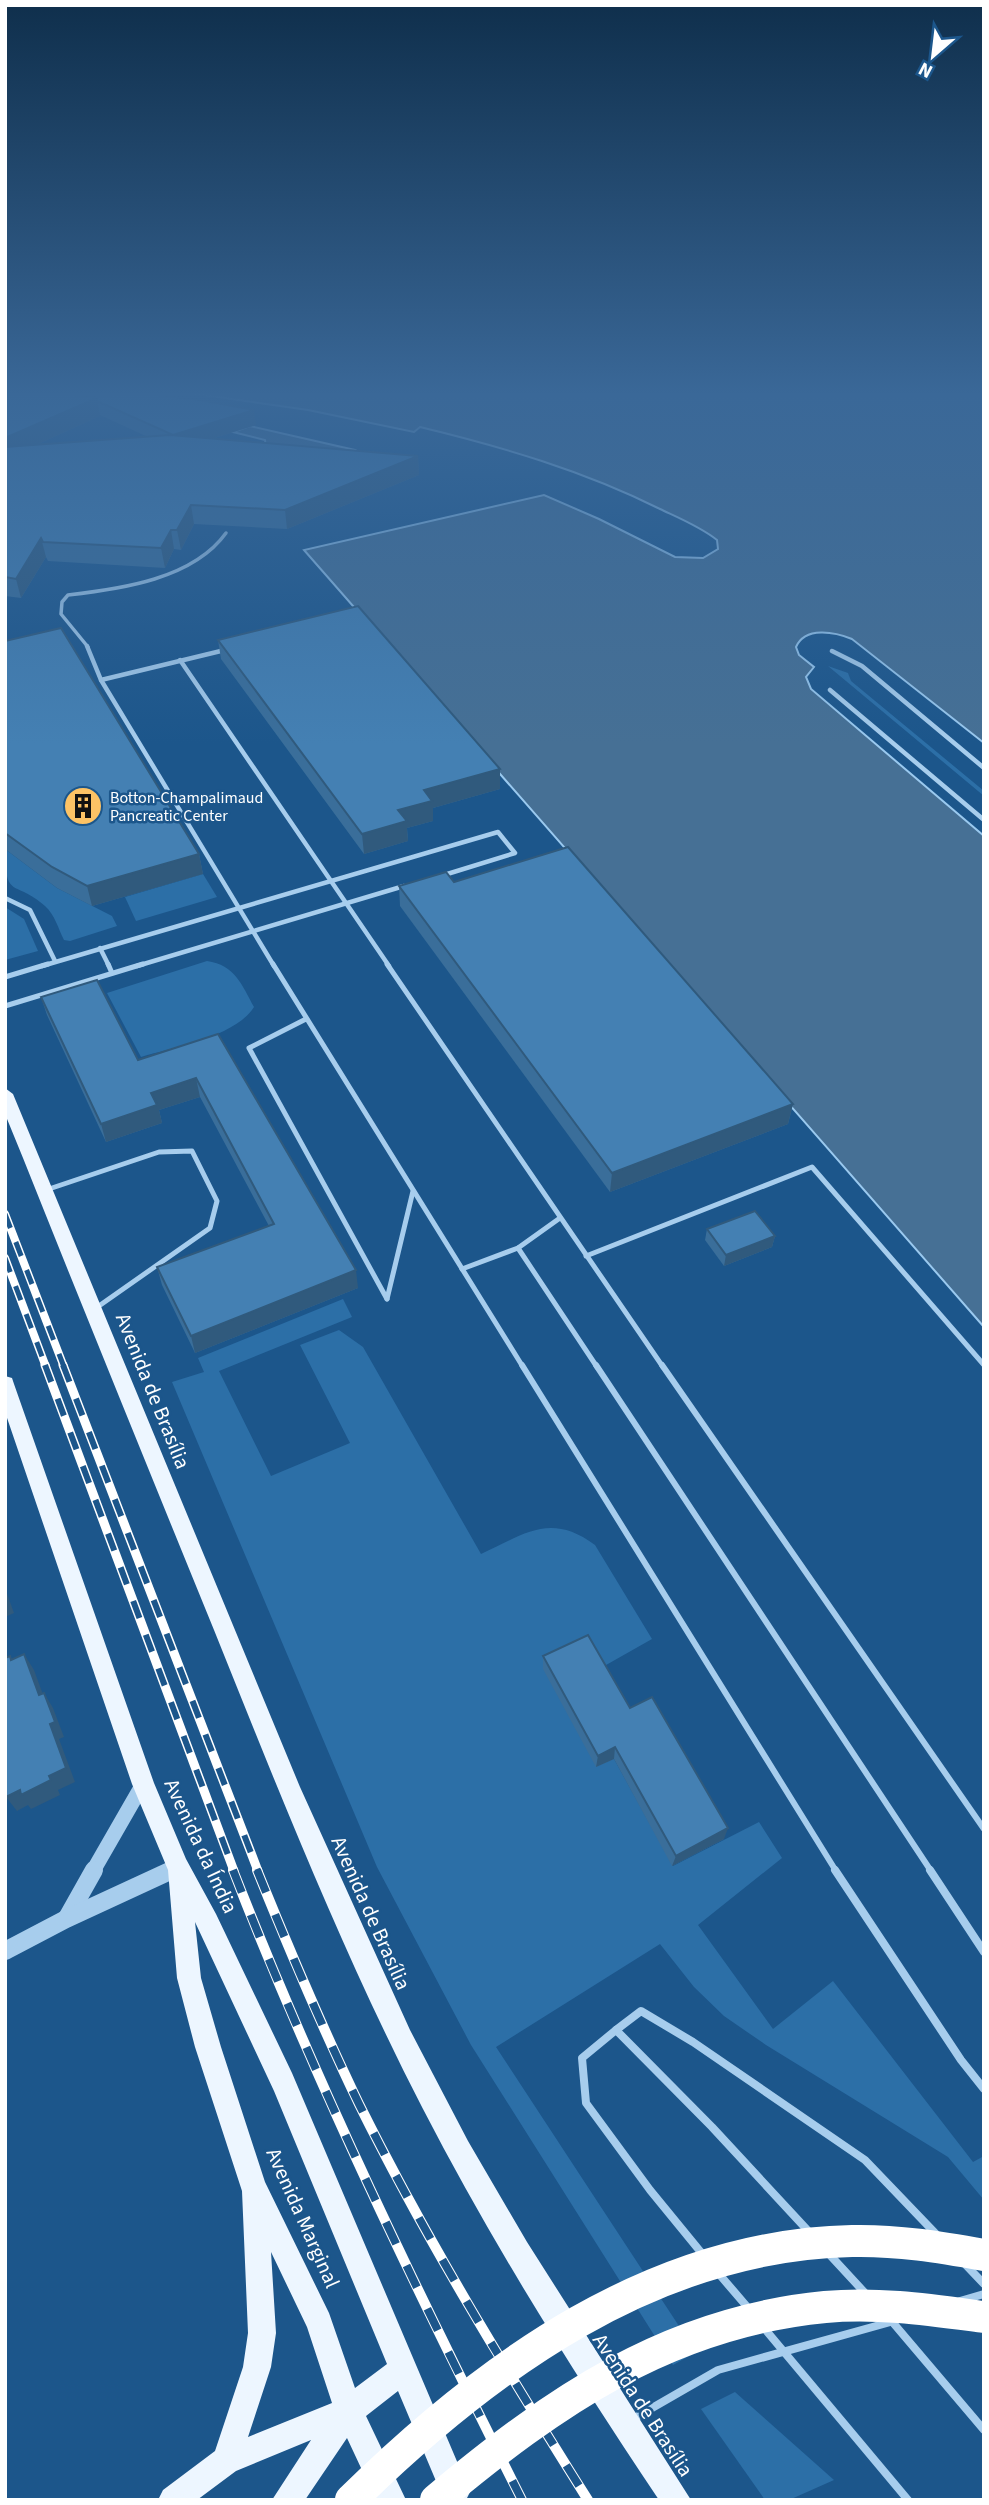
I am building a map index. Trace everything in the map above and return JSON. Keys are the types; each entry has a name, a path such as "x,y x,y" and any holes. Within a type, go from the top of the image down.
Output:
{"highway":[{"path":"351,2500 413,2440 507,2365 594,2312 649,2285 734,2258 783,2247 832,2242 882,2241 940,2246 984,2255"},
{"path":"436,2500 498,2447 579,2390 648,2353 692,2335 751,2318 833,2304 911,2305 984,2317"}],"main road":[{"name":"Avenida de Brasília","path":"5,1094 298,1808 392,2019 477,2181 578,2351 676,2500"},
{"name":"Avenida da Índia","path":"5,1384 143,1784 178,1867 208,1922 283,2082 404,2369"},
{"name":"Avenida Marginal","path":"178,1867 189,1978 208,2047 253,2185 319,2323 349,2411 391,2500"},
{"path":"226,2460 257,2367 262,2333 253,2185"},
{"path":"173,2500 226,2460 349,2411 404,2369 458,2500"},
{"path":"287,2500 349,2411"}],"street":[{"path":"831,651 862,666 984,768"},
{"path":"66,1919 143,1784"},
{"path":"5,1951 66,1919 178,1867"}],"lane":[{"path":"226,533 222,542 211,551 160,574 117,589 68,595 62,602 61,614 86,643 101,680 238,908 861,1912 961,2060 984,2089"},
{"path":"101,680 233,648"},
{"path":"180,660 586,1256 984,1829"},
{"path":"830,690 984,820"},
{"path":"5,977 498,832 516,853 437,876"},
{"path":"5,1006 411,884"},
{"path":"5,898 30,911 55,961"},
{"path":"100,948 113,973"},
{"path":"306,1019 249,1048 387,1298 394,1259 408,1226 413,1191"},
{"name":"Avenida de Brasília","path":"45,1191 159,1152 192,1151 217,1201 210,1228 184,1248 120,1288 94,1310"},
{"path":"586,1256 812,1167 984,1365"},
{"path":"462,1269 518,1248 560,1218"},
{"path":"518,1248 984,1952"},
{"path":"908,2500 650,2190 586,2103 582,2058 641,2011 693,2042 865,2160 984,2284"},
{"path":"616,2030 712,2127 892,2322 984,2430"},
{"path":"626,2424 718,2370 984,2294"}],"shaded area":[{"path":"479,510 578,510 675,557 703,558 718,549 717,540 662,510 984,510 984,743 852,639 837,634 813,633 800,640 796,647 799,655 814,667 806,677 811,689 984,836 984,1327 304,550"},
{"path":"828,666 848,673 851,681 984,791 984,796"},
{"path":"5,849 57,888 112,916 117,926 70,941 64,940 48,910 35,898 10,883 5,865"},
{"path":"203,874 217,897 136,921 125,897"},
{"path":"5,907 24,919 38,951 5,960"},
{"path":"207,961 217,963 231,972 254,1007 233,1026 219,1033 141,1057 107,993"},
{"path":"343,1299 352,1317 219,1371 271,1476 350,1443 300,1345 339,1330 363,1347 481,1554 525,1534 551,1528 579,1535 595,1545 652,1639 599,1669 614,1759 673,1866 759,1822 782,1858 698,1925 773,2029 833,1981 973,2162 984,2156 984,2200 948,2157 766,2045 724,2016 694,1987 660,1944 496,2047 696,2352 673,2365 471,2045 377,1867 172,1382 204,1372 198,1358"},
{"path":"735,2392 834,2480 789,2500 765,2500 701,2409"}],"building":[{"path":"5,510 188,510 177,530 171,530 161,548 43,542 41,538 16,579 5,577"},
{"path":"358,606 500,769 424,790 432,801 398,810 407,821 362,834 218,640"},
{"name":"Botton-Champalimaud Pancreatic Center","path":"61,628 199,854 87,886 52,867 5,833 5,641"},
{"path":"568,847 793,1104 612,1173 399,886 446,872 454,882"},
{"path":"97,980 138,1060 218,1034 356,1270 191,1336 157,1267 274,1224 196,1078 151,1093 157,1105 101,1124 41,997"},
{"path":"755,1211 775,1236 726,1255 707,1229"},
{"path":"588,1635 630,1708 652,1697 728,1828 676,1856 615,1747 598,1756 543,1656"},
{"path":"24,1654 39,1695 44,1693 55,1722 50,1724 66,1768 49,1776 51,1780 21,1795 20,1790 6,1797 5,1658 10,1656 11,1660"}],"railway":[{"path":"5,1214 64,1367"},
{"path":"5,1258 46,1367"},
{"path":"45,1365 234,1871"},
{"path":"63,1365 258,1871"},
{"path":"233,1870 334,2110 522,2500"},
{"path":"257,1870 332,2046 385,2155 469,2305 588,2500"}],"place":[{"name":"Botton-Champalimaud Pancreatic Center","path":"83,806"}]}
